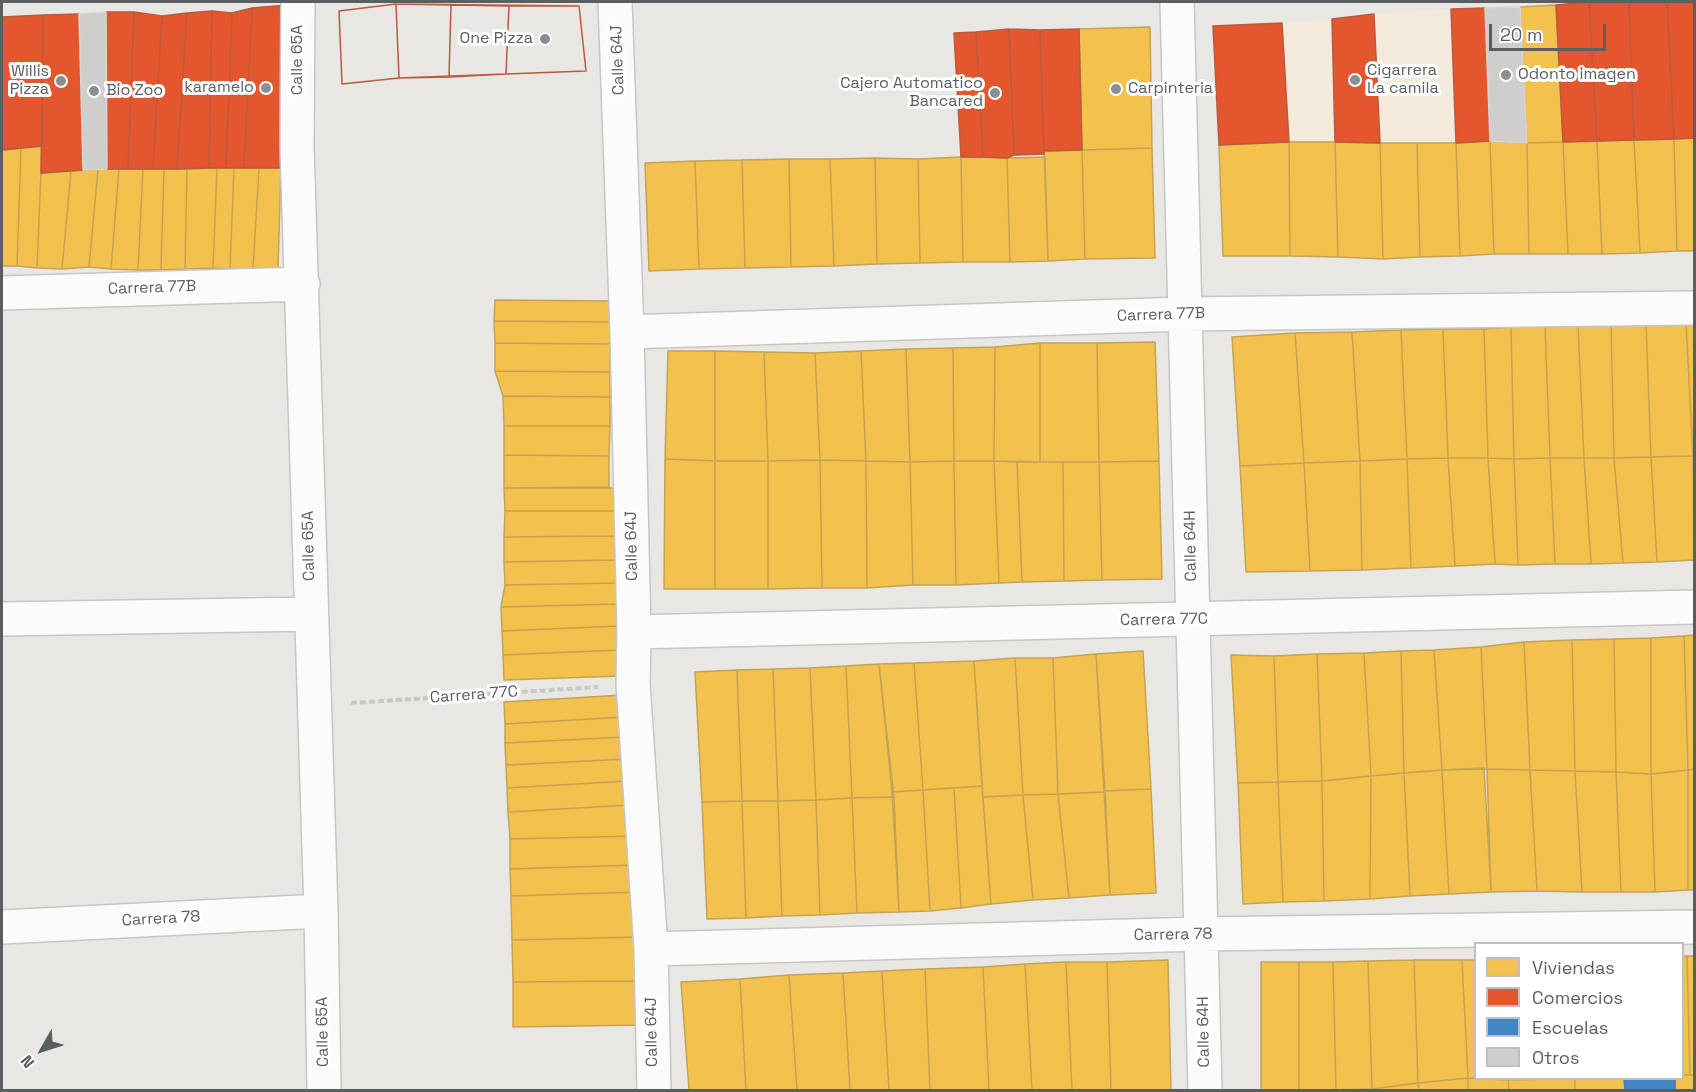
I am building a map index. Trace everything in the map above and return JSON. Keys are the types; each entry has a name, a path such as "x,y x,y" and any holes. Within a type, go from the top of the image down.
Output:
{"street":[{"name":"Calle 65A","path":"298,2 297,147 321,911 324,1090"},
{"name":"Calle 64J","path":"615,2 627,332 634,632 633,684 651,949 654,1090"},
{"name":"Calle 64H","path":"1177,2 1206,1090"},
{"name":"Carrera 77B","path":"2,293 303,284"},
{"name":"Carrera 77B","path":"627,332 1185,314 1695,308"},
{"name":"Carrera 77C","path":"634,632 1695,607"},
{"path":"2,619 311,614"},
{"name":"Carrera 78","path":"2,927 321,911"},
{"name":"Carrera 78","path":"651,949 1202,934 1695,927"}],"path":[{"name":"Carrera 77C","path":"315,705 633,684"}],"shaded area":[{"path":"1451,9 1456,143 1380,143 1374,14"},
{"path":"1332,19 1335,142 1289,142 1282,23"}],"building: Viviendas":[{"path":"1556,5 1563,142 1527,143 1520,7"},
{"name":"Carpinteria","path":"1150,27 1152,148 1082,150 1079,29"},
{"path":"1694,138 1694,251 1677,251 1674,139"},
{"path":"1674,139 1677,251 1640,253 1634,140"},
{"path":"1634,140 1640,253 1602,254 1597,141"},
{"path":"1490,141 1527,143 1529,254 1494,254"},
{"path":"1490,141 1494,254 1460,256 1456,143"},
{"path":"1597,141 1602,254 1568,254 1563,142"},
{"path":"1289,142 1335,142 1338,257 1290,256"},
{"path":"1289,142 1290,256 1223,256 1219,145"},
{"path":"1335,142 1380,143 1383,259 1338,257"},
{"path":"1563,142 1568,254 1529,254 1527,143"},
{"path":"1380,143 1417,143 1420,257 1383,259"},
{"path":"1417,143 1456,143 1460,256 1420,257"},
{"path":"42,146 37,268 17,266 21,148"},
{"path":"21,148 17,266 2,266 2,150"},
{"path":"1152,148 1155,258 1085,259 1082,150"},
{"path":"1082,150 1085,259 1048,261 1044,151"},
{"path":"961,157 1007,158 1010,262 963,262"},
{"path":"961,157 963,262 920,263 918,159"},
{"path":"1045,157 1048,261 1010,262 1007,158"},
{"path":"875,158 918,159 920,263 877,264"},
{"path":"875,158 877,264 834,266 830,159"},
{"path":"789,159 830,159 834,266 791,267"},
{"path":"789,159 791,267 745,268 742,160"},
{"path":"742,160 745,268 699,269 695,161"},
{"path":"695,161 699,269 649,271 645,163"},
{"path":"217,168 234,168 230,269 213,268"},
{"path":"217,168 213,268 185,269 187,169"},
{"path":"234,168 259,168 253,269 230,269"},
{"path":"259,168 281,168 278,268 253,269"},
{"path":"98,169 119,169 111,269 89,267"},
{"path":"98,169 89,267 62,269 71,171"},
{"path":"119,169 143,169 138,270 111,269"},
{"path":"143,169 164,169 161,270 138,270"},
{"path":"164,169 187,169 185,269 161,270"},
{"path":"71,171 62,269 37,268 41,173"},
{"path":"495,300 610,301 610,322 494,321"},
{"path":"494,321 610,322 610,344 495,343"},
{"path":"1686,323 1694,323 1693,456"},
{"path":"1686,323 1693,456 1651,457 1646,324"},
{"path":"1611,324 1646,324 1651,457 1614,458"},
{"path":"1611,324 1614,458 1584,458 1578,325"},
{"path":"1578,325 1584,458 1550,458 1545,327"},
{"path":"1511,327 1545,327 1550,458 1514,459"},
{"path":"1511,327 1514,459 1488,458 1484,329"},
{"path":"1443,329 1484,329 1488,458 1448,458"},
{"path":"1443,329 1448,458 1407,459 1401,330"},
{"path":"1401,330 1407,459 1360,461 1352,332"},
{"path":"1352,332 1360,461 1304,463 1295,333"},
{"path":"1295,333 1304,463 1240,466 1232,337"},
{"path":"1155,342 1159,461 1099,462 1097,343"},
{"path":"495,343 610,344 610,372 495,371"},
{"path":"1040,343 1097,343 1099,462 1040,462"},
{"path":"1040,343 1040,462 994,461 995,347"},
{"path":"995,347 994,461 954,461 953,348"},
{"path":"953,348 954,461 910,462 906,349"},
{"path":"906,349 910,462 866,461 861,351"},
{"path":"668,351 715,351 715,461 665,459"},
{"path":"715,351 764,352 768,461 715,461"},
{"path":"861,351 866,461 820,460 815,353"},
{"path":"764,352 815,353 820,460 768,461"},
{"path":"495,371 610,372 610,397 503,396"},
{"path":"503,396 610,397 610,426 504,426"},
{"path":"504,426 610,426 609,456 504,455"},
{"path":"504,455 609,456 609,487 504,488"},
{"path":"1693,456 1694,560 1657,562 1651,457"},
{"path":"1651,457 1657,562 1623,563 1614,458"},
{"path":"1448,458 1488,458 1495,564 1455,566"},
{"path":"1448,458 1455,566 1411,568 1407,459"},
{"path":"1488,458 1514,459 1518,565 1495,564"},
{"path":"1550,458 1584,458 1591,564 1555,564"},
{"path":"1550,458 1555,564 1518,565 1514,459"},
{"path":"1584,458 1614,458 1623,563 1591,564"},
{"path":"665,459 715,461 715,589 664,589"},
{"path":"1407,459 1411,568 1362,570 1360,461"},
{"path":"820,460 866,461 867,588 822,588"},
{"path":"820,460 822,588 768,589 768,461"},
{"path":"715,461 768,461 768,589 715,589"},
{"path":"866,461 910,462 913,585 867,588"},
{"path":"954,461 994,461 999,583 956,585"},
{"path":"954,461 956,585 913,585 910,462"},
{"path":"994,461 1017,462 1022,582 999,583"},
{"path":"1159,461 1162,579 1102,580 1099,462"},
{"path":"1360,461 1362,570 1310,571 1304,463"},
{"path":"1017,462 1063,462 1064,581 1022,582"},
{"path":"1063,462 1099,462 1102,580 1064,581"},
{"path":"1304,463 1310,571 1246,572 1240,466"},
{"path":"504,488 615,488 615,511 505,511"},
{"path":"505,511 615,511 615,536 504,537"},
{"path":"615,536 616,560 504,562 504,537"},
{"path":"616,560 617,583 505,585 504,562"},
{"path":"617,583 617,604 501,607 505,585"},
{"path":"617,604 619,626 502,631 501,607"},
{"path":"619,626 620,650 503,655 502,631"},
{"path":"1694,635 1694,769 1688,770 1684,636"},
{"path":"1684,636 1688,770 1651,774 1651,638"},
{"path":"1651,638 1651,774 1616,772 1614,639"},
{"path":"1614,639 1616,772 1575,771 1572,640"},
{"path":"1572,640 1575,771 1530,770 1524,642"},
{"path":"1524,642 1530,770 1487,769 1481,647"},
{"path":"1481,647 1487,769 1442,770 1434,650"},
{"path":"620,650 621,676 504,680 503,655"},
{"path":"1434,650 1442,770 1404,773 1401,651"},
{"path":"1143,651 1151,789 1105,791 1096,654"},
{"path":"1401,651 1404,773 1371,776 1364,653"},
{"path":"1364,653 1371,776 1322,781 1317,654"},
{"path":"1096,654 1104,792 1058,794 1053,658"},
{"path":"1317,654 1322,781 1278,782 1274,656"},
{"path":"1231,655 1274,656 1278,782 1238,783"},
{"path":"1015,658 1053,658 1058,794 1023,795"},
{"path":"1015,658 1023,795 983,797 974,661"},
{"path":"974,661 982,786 923,790 914,663"},
{"path":"914,663 923,790 892,792 879,664"},
{"path":"879,664 894,797 852,798 846,666"},
{"path":"846,666 852,798 816,800 810,668"},
{"path":"810,668 816,800 778,801 773,669"},
{"path":"773,669 778,801 742,801 737,670"},
{"path":"737,670 742,801 702,802 695,672"},
{"path":"623,695 624,717 505,724 504,702"},
{"path":"624,717 626,737 505,743 505,724"},
{"path":"626,737 628,759 506,765 505,743"},
{"path":"628,759 629,781 507,788 506,765"},
{"path":"1484,768 1491,892 1449,894 1442,770"},
{"path":"1487,769 1530,770 1537,891 1491,892"},
{"path":"1694,769 1694,890 1688,890 1688,770"},
{"path":"1442,770 1449,894 1410,896 1404,773"},
{"path":"1530,770 1575,771 1582,892 1537,891"},
{"path":"1688,770 1688,890 1655,892 1651,774"},
{"path":"1575,771 1616,772 1621,892 1582,892"},
{"path":"1616,772 1651,774 1655,892 1621,892"},
{"path":"1404,773 1410,896 1370,899 1371,776"},
{"path":"1371,776 1370,899 1324,901 1322,781"},
{"path":"629,781 631,805 508,812 507,788"},
{"path":"1322,781 1324,901 1283,902 1278,782"},
{"path":"1278,782 1283,902 1243,904 1238,783"},
{"path":"982,786 991,904 961,908 954,788"},
{"path":"954,788 961,908 930,911 923,790"},
{"path":"1151,789 1156,893 1110,895 1105,791"},
{"path":"923,790 930,911 899,912 892,792"},
{"path":"1104,792 1110,895 1069,898 1058,794"},
{"path":"1058,794 1069,898 1033,900 1023,795"},
{"path":"1023,795 1033,900 991,904 983,797"},
{"path":"894,797 899,912 857,913 852,798"},
{"path":"852,798 857,913 820,915 816,800"},
{"path":"816,800 820,915 782,916 778,801"},
{"path":"742,801 778,801 782,916 746,918"},
{"path":"742,801 746,918 707,919 702,802"},
{"path":"631,805 635,836 510,839 508,812"},
{"path":"635,836 636,865 510,869 510,839"},
{"path":"636,865 637,892 511,896 510,869"},
{"path":"637,892 639,937 512,940 511,896"},
{"path":"639,937 641,981 513,982 512,940"},
{"path":"1684,956 1687,956 1690,1075 1684,1075"},
{"path":"1687,956 1694,956 1694,1075 1690,1075"},
{"path":"1168,960 1171,1090 1111,1090 1107,962"},
{"path":"1414,960 1462,960 1468,1078 1418,1083"},
{"path":"1414,960 1418,1083 1372,1089 1368,961"},
{"path":"1462,960 1474,960 1474,1078 1468,1078"},
{"path":"1368,961 1372,1089 1336,1090 1333,962"},
{"path":"1066,962 1107,962 1111,1090 1072,1090"},
{"path":"1066,962 1072,1090 1032,1090 1025,964"},
{"path":"1261,962 1299,962 1299,1090 1261,1090"},
{"path":"1299,962 1333,962 1336,1090 1299,1090"},
{"path":"1025,964 1032,1090 989,1090 983,967"},
{"path":"983,967 989,1090 930,1090 925,969"},
{"path":"925,969 930,1090 889,1090 882,971"},
{"path":"882,971 889,1090 850,1090 843,973"},
{"path":"843,973 850,1090 797,1090 789,975"},
{"path":"789,975 797,1090 746,1090 740,979"},
{"path":"740,979 746,1090 689,1090 681,982"},
{"path":"641,981 642,1025 513,1027 513,982"},
{"path":"1684,1075 1694,1075 1694,1090 1675,1090 1675,1080 1684,1080"},
{"path":"1468,1078 1508,1080 1509,1090 1468,1090"},
{"path":"1468,1078 1468,1090 1419,1090 1418,1083"},
{"path":"1508,1080 1575,1080 1575,1090 1509,1090"},
{"path":"1575,1080 1624,1080 1625,1090 1575,1090"},
{"path":"1418,1083 1419,1090 1372,1090 1372,1089"}],"building: Comercios":[{"path":"1589,2 1597,141 1563,142 1556,5"},
{"path":"1589,2 1629,2 1634,140 1597,141"},
{"path":"1629,2 1667,2 1674,139 1634,140"},
{"path":"1667,2 1694,2 1694,138 1674,139"},
{"path":"396,4 579,6 586,71 399,78 342,84 339,11"},
{"path":"396,4 399,78 342,84 339,11"},
{"path":"396,4 451,5 449,77 399,78"},
{"name":"karamelo","path":"288,5 281,168 244,168 252,8"},
{"path":"451,5 509,6 506,74 449,77"},
{"name":"One Pizza","path":"509,6 579,6 586,71 506,74"},
{"path":"252,8 244,168 226,168 232,13"},
{"path":"1485,8 1490,141 1456,143 1451,9"},
{"path":"212,11 232,13 226,168 209,168"},
{"path":"212,11 209,168 177,169 187,13"},
{"path":"106,12 134,12 128,169 107,169"},
{"path":"134,12 162,16 153,169 128,169"},
{"path":"187,13 177,169 153,169 162,16"},
{"name":"Willis Pizza","path":"79,14 83,170 41,173 43,15"},
{"name":"Cigarrera La camila","path":"1374,14 1380,143 1335,142 1332,19"},
{"path":"43,15 42,146 2,150 2,17"},
{"path":"1282,23 1289,142 1219,145 1213,26"},
{"path":"1009,29 1040,30 1044,154 1014,155"},
{"name":"Cajero Automatico Bancared","path":"1009,29 1014,155 1007,158 983,157 976,32"},
{"path":"1079,29 1082,150 1044,151 1040,30"},
{"path":"976,32 983,157 961,157 954,33"}],"building: Escuelas":[{"path":"1624,1080 1675,1080 1675,1090 1625,1090"}],"building: Otros":[{"name":"Odonto imagen","path":"1520,7 1527,143 1490,141 1485,8"},
{"name":"Bio Zoo","path":"106,12 107,169 83,170 79,14"}],"place":[{"name":"One Pizza","path":"545,39"},
{"name":"Odonto imagen","path":"1506,75"},
{"name":"Cigarrera La camila","path":"1355,80"},
{"name":"Willis Pizza","path":"61,81"},
{"name":"karamelo","path":"266,88"},
{"name":"Carpinteria","path":"1116,89"},
{"name":"Bio Zoo","path":"94,91"},
{"name":"Cajero Automatico Bancared","path":"995,93"}]}
